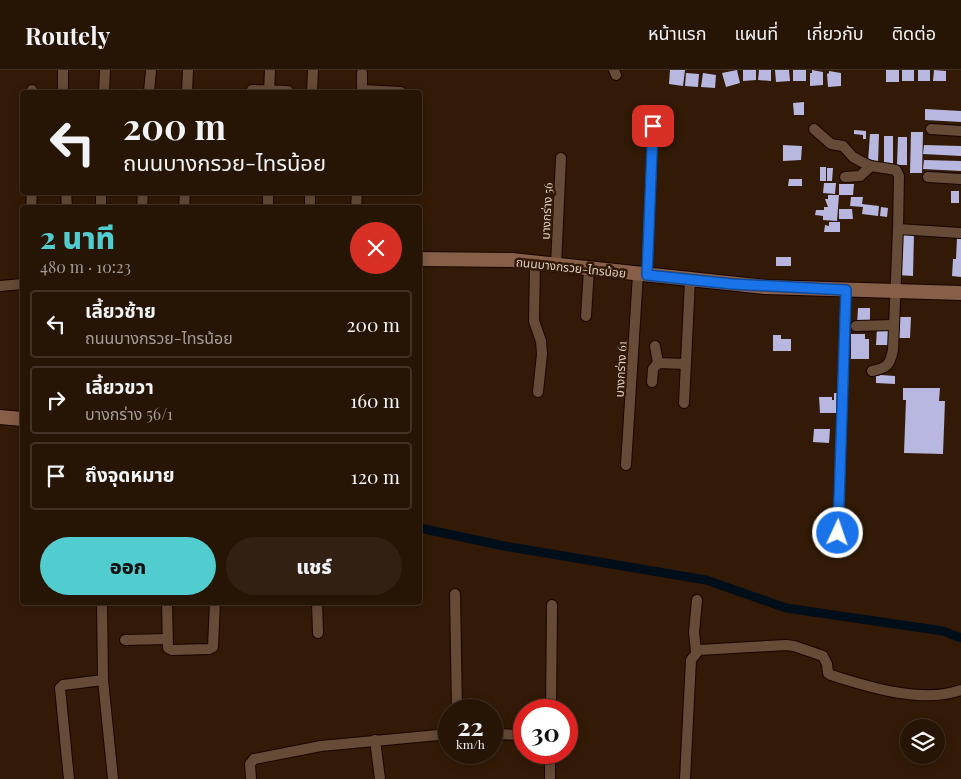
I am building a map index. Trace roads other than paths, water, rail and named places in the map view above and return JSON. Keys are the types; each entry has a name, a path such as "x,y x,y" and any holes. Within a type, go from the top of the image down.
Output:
{"main road":[{"name":"ถนนบางกรวย-ไทรน้อย","path":"422,259 458,258 535,263 765,287 961,293"},
{"path":"0,417 20,419"}],"street":[{"path":"62,70 63,90"},
{"path":"104,90 105,70"},
{"path":"149,90 151,70"},
{"path":"187,90 188,70"},
{"path":"269,90 270,70"},
{"path":"312,90 313,70"},
{"path":"362,72 362,90"},
{"name":"บางกร่าง 61","path":"626,465 643,274 653,126 652,123 639,115"},
{"path":"814,129 831,144 843,146 853,157 870,166 891,168 897,173 899,193 893,350 890,364 882,369 872,371"},
{"path":"931,129 961,131"},
{"name":"บางกร่าง 56","path":"556,265 561,158"},
{"path":"845,177 860,176 870,166"},
{"path":"928,176 961,179"},
{"path":"898,229 960,233"},
{"path":"535,263 534,321 541,341 542,354 538,392"},
{"path":"586,316 588,269"},
{"path":"684,403 690,280"},
{"path":"0,286 20,284"},
{"path":"838,533 846,290"},
{"path":"856,326 894,325"},
{"path":"652,382 653,370 658,363 655,346"},
{"path":"658,363 686,364"},
{"path":"455,594 457,699"},
{"path":"685,779 691,660 696,652 694,632 697,600"},
{"path":"551,699 552,604"},
{"path":"102,605 103,680 113,779"},
{"path":"167,605 167,640 168,648 172,650 209,649 213,647 215,605"},
{"path":"317,605 318,633"},
{"path":"125,640 167,640"},
{"path":"696,652 703,650 794,646 824,657 828,673 831,675 862,685 897,693 940,694 961,690"},
{"path":"69,779 60,688 63,685 103,680"},
{"path":"251,779 250,764 254,759 320,746 438,735"},
{"path":"375,740 380,779"},
{"path":"550,764 550,779"}],"waterway":[{"path":"422,528 504,546 706,580 786,608 943,631 961,638"}]}
